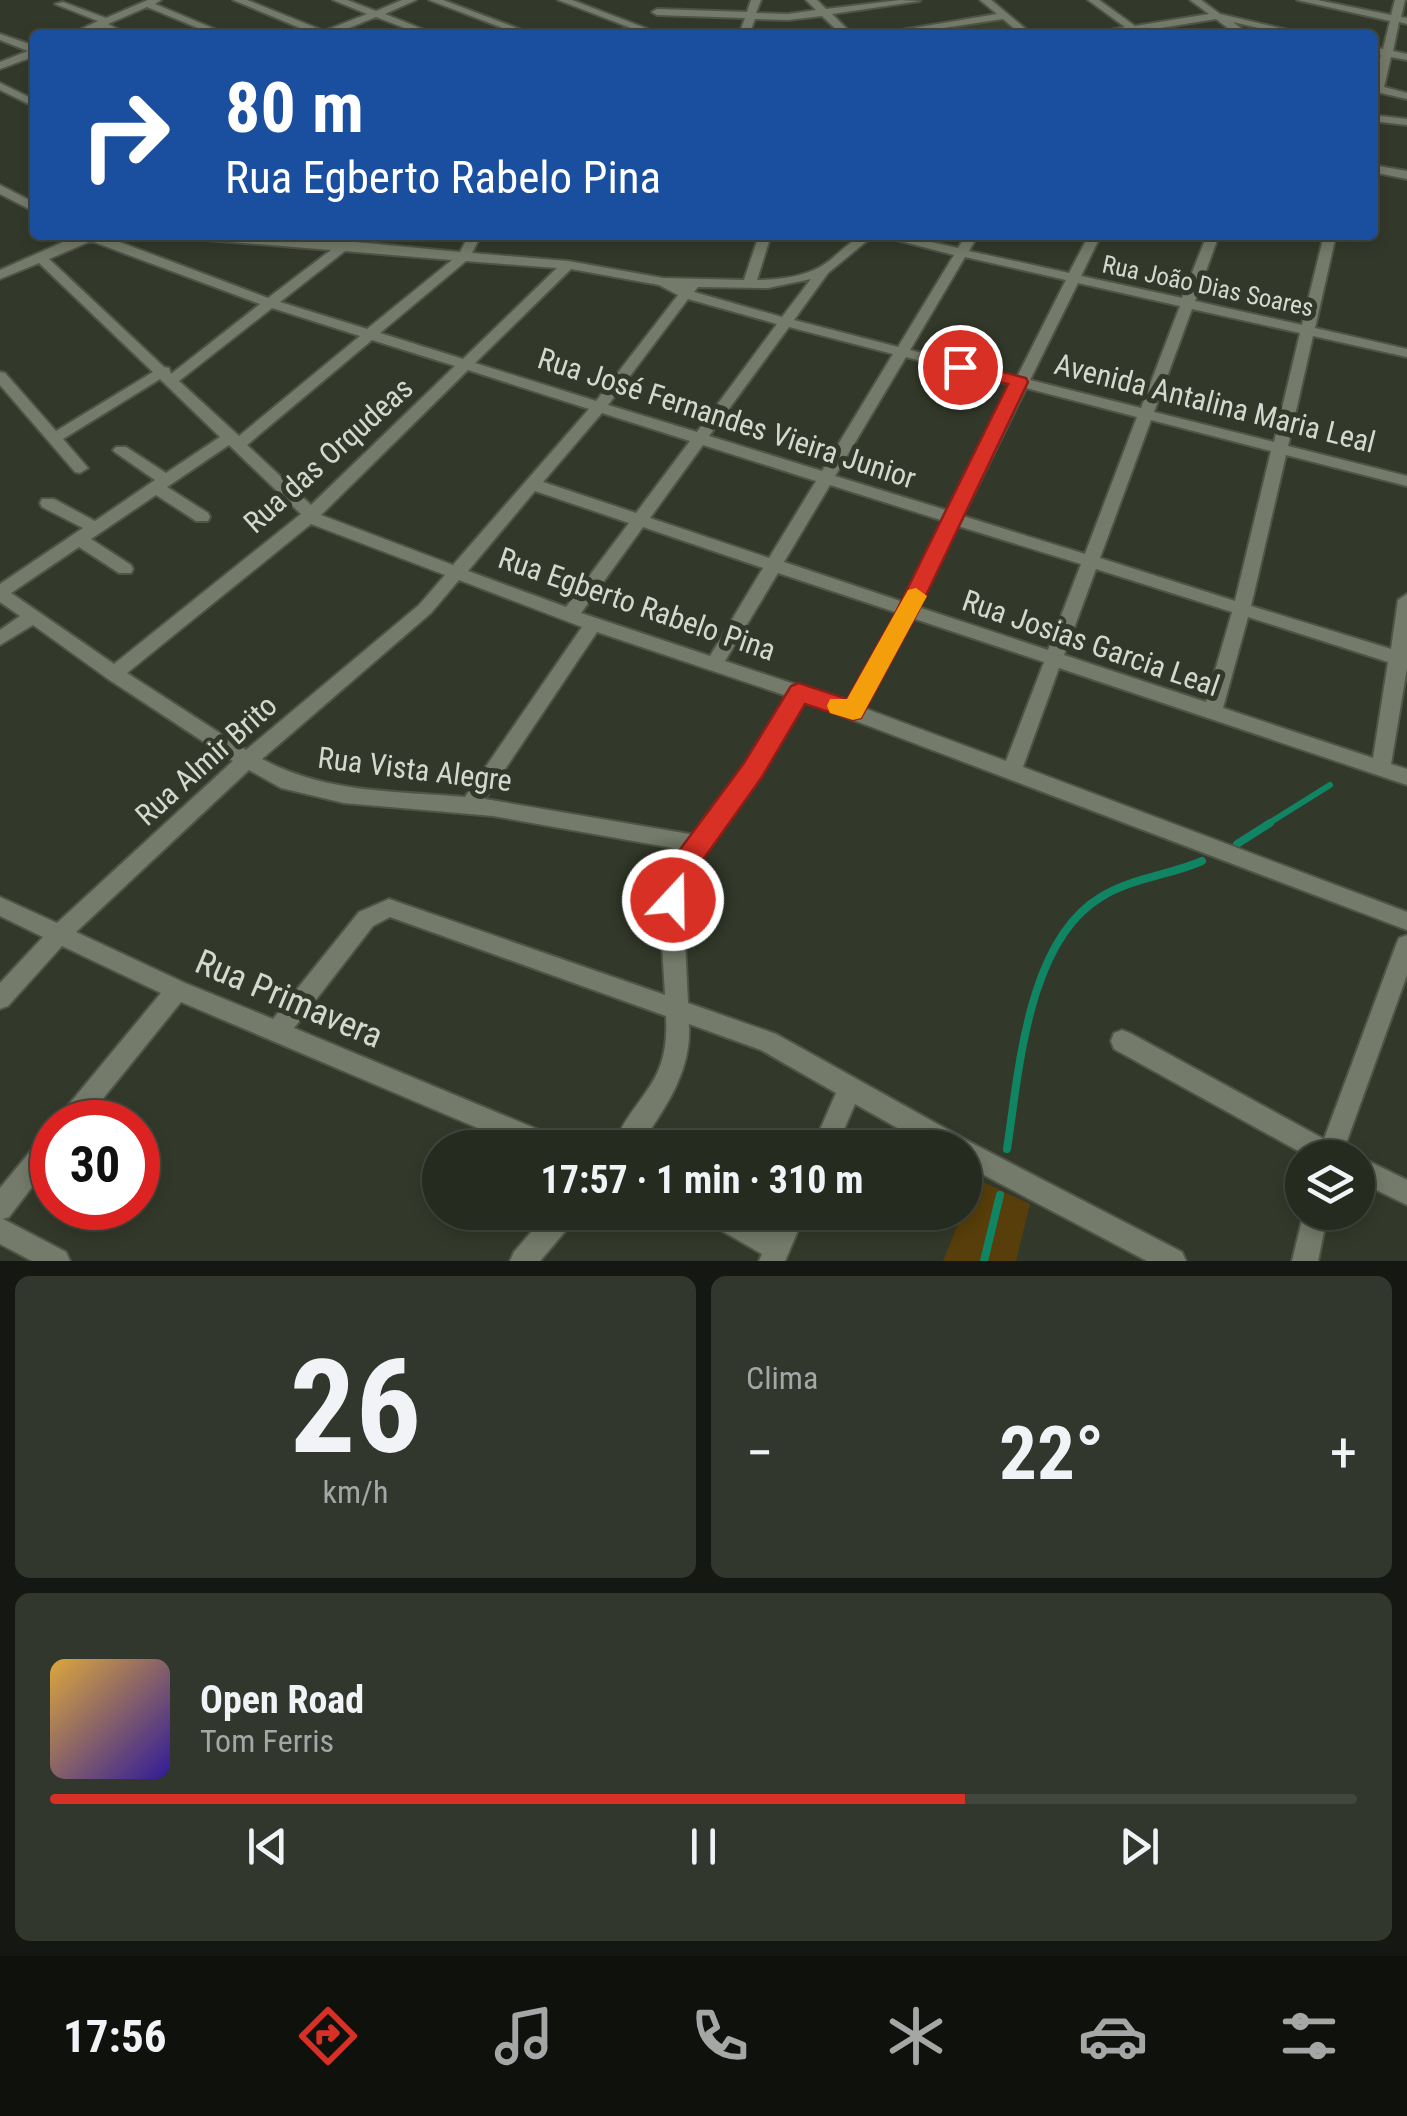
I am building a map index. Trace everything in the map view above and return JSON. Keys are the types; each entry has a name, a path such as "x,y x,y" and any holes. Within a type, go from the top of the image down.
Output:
{"street":[{"path":"238,0 312,30"},
{"path":"338,0 418,30"},
{"path":"336,30 410,0"},
{"path":"434,0 516,30"},
{"path":"563,0 636,30"},
{"path":"643,30 668,0"},
{"path":"745,30 756,0"},
{"path":"812,0 843,30"},
{"path":"657,12 749,18 826,14 914,0 944,26"},
{"path":"985,0 1022,30"},
{"path":"1094,0 1135,30"},
{"path":"1196,0 1237,30"},
{"path":"1302,0 1401,20"},
{"path":"1378,80 1401,20 1400,0"},
{"path":"86,30 152,2 213,30"},
{"path":"60,4 114,30"},
{"path":"914,30 1005,16"},
{"path":"1148,30 1218,16 1281,30"},
{"path":"0,37 30,49"},
{"path":"1378,51 1407,57"},
{"path":"0,66 30,53"},
{"path":"0,86 30,101"},
{"path":"1378,90 1407,96"},
{"path":"1378,119 1407,122"},
{"path":"1378,169 1407,174"},
{"path":"0,189 30,205"},
{"path":"0,275 81,240"},
{"name":"Rua José Fernandes Vieira Junior","path":"101,240 269,302 1403,660"},
{"name":"Avenida Antalina Maria Leal","path":"270,240 568,265 663,282 788,323 1407,481"},
{"path":"0,593 159,483 236,440 465,255 472,240"},
{"path":"749,284 763,240"},
{"path":"570,616 825,270 862,240"},
{"name":"Rua João Dias Soares","path":"905,240 1407,353"},
{"path":"714,664 969,240"},
{"path":"853,711 908,610 1092,240"},
{"path":"1012,770 1211,240"},
{"path":"1212,712 1242,610 1329,240"},
{"path":"56,438 168,375 345,245"},
{"name":"Rua Egberto Rabelo Pina","path":"41,258 311,514 341,532 570,616 853,711 1407,920"},
{"name":"Rua das Orqudeas","path":"114,674 311,514 568,265"},
{"path":"691,289 788,282 825,270"},
{"name":"Rua Almir Brito","path":"0,998 60,933 247,760 408,626 599,407 691,289"},
{"path":"0,376 80,468"},
{"path":"0,405 16,396"},
{"path":"121,450 202,517"},
{"name":"Rua Josias Garcia Leal","path":"531,484 1407,777"},
{"path":"48,503 94,527"},
{"path":"78,538 125,570"},
{"name":"Rua Vista Alegre","path":"0,593 114,674 288,782 344,794 470,806 697,844"},
{"path":"1380,768 1403,660 1407,600"},
{"path":"0,639 32,616"},
{"path":"470,806 593,624"},
{"path":"636,1130 664,1089 679,1045 673,900 680,871 753,770 799,692"},
{"name":"Rua Primavera","path":"0,906 177,990 511,1130"},
{"path":"276,1033 366,919 389,908 416,914 768,1042 923,1130"},
{"path":"1338,1140 1407,945"},
{"path":"88,1100 177,990"},
{"path":"1122,1041 1303,1140"},
{"path":"832,1130 850,1091"},
{"path":"982,1161 1173,1261"},
{"path":"0,1208 30,1170"},
{"path":"1375,1177 1407,1193"},
{"path":"0,1230 57,1261"},
{"path":"523,1261 550,1230"},
{"path":"739,1230 774,1255 786,1230"},
{"path":"1304,1261 1312,1230"}],"shaded area":[{"path":"1000,15 1018,30 900,30"},
{"path":"982,1182 1030,1204 1016,1261 943,1261 955,1230 982,1230"}],"waterway":[{"path":"1266,825 1330,785"},
{"path":"1237,844 1270,823"},
{"path":"1007,1149 1031,1011 1057,944 1076,917 1101,897 1125,885 1202,861"},
{"path":"984,1261 1000,1195"}],"slow traffic":[{"path":"839,706 853,711 916,596"}],"route":[{"path":"673,900 680,871 753,770 799,692 853,711 908,610 1019,382 960,367"}]}
